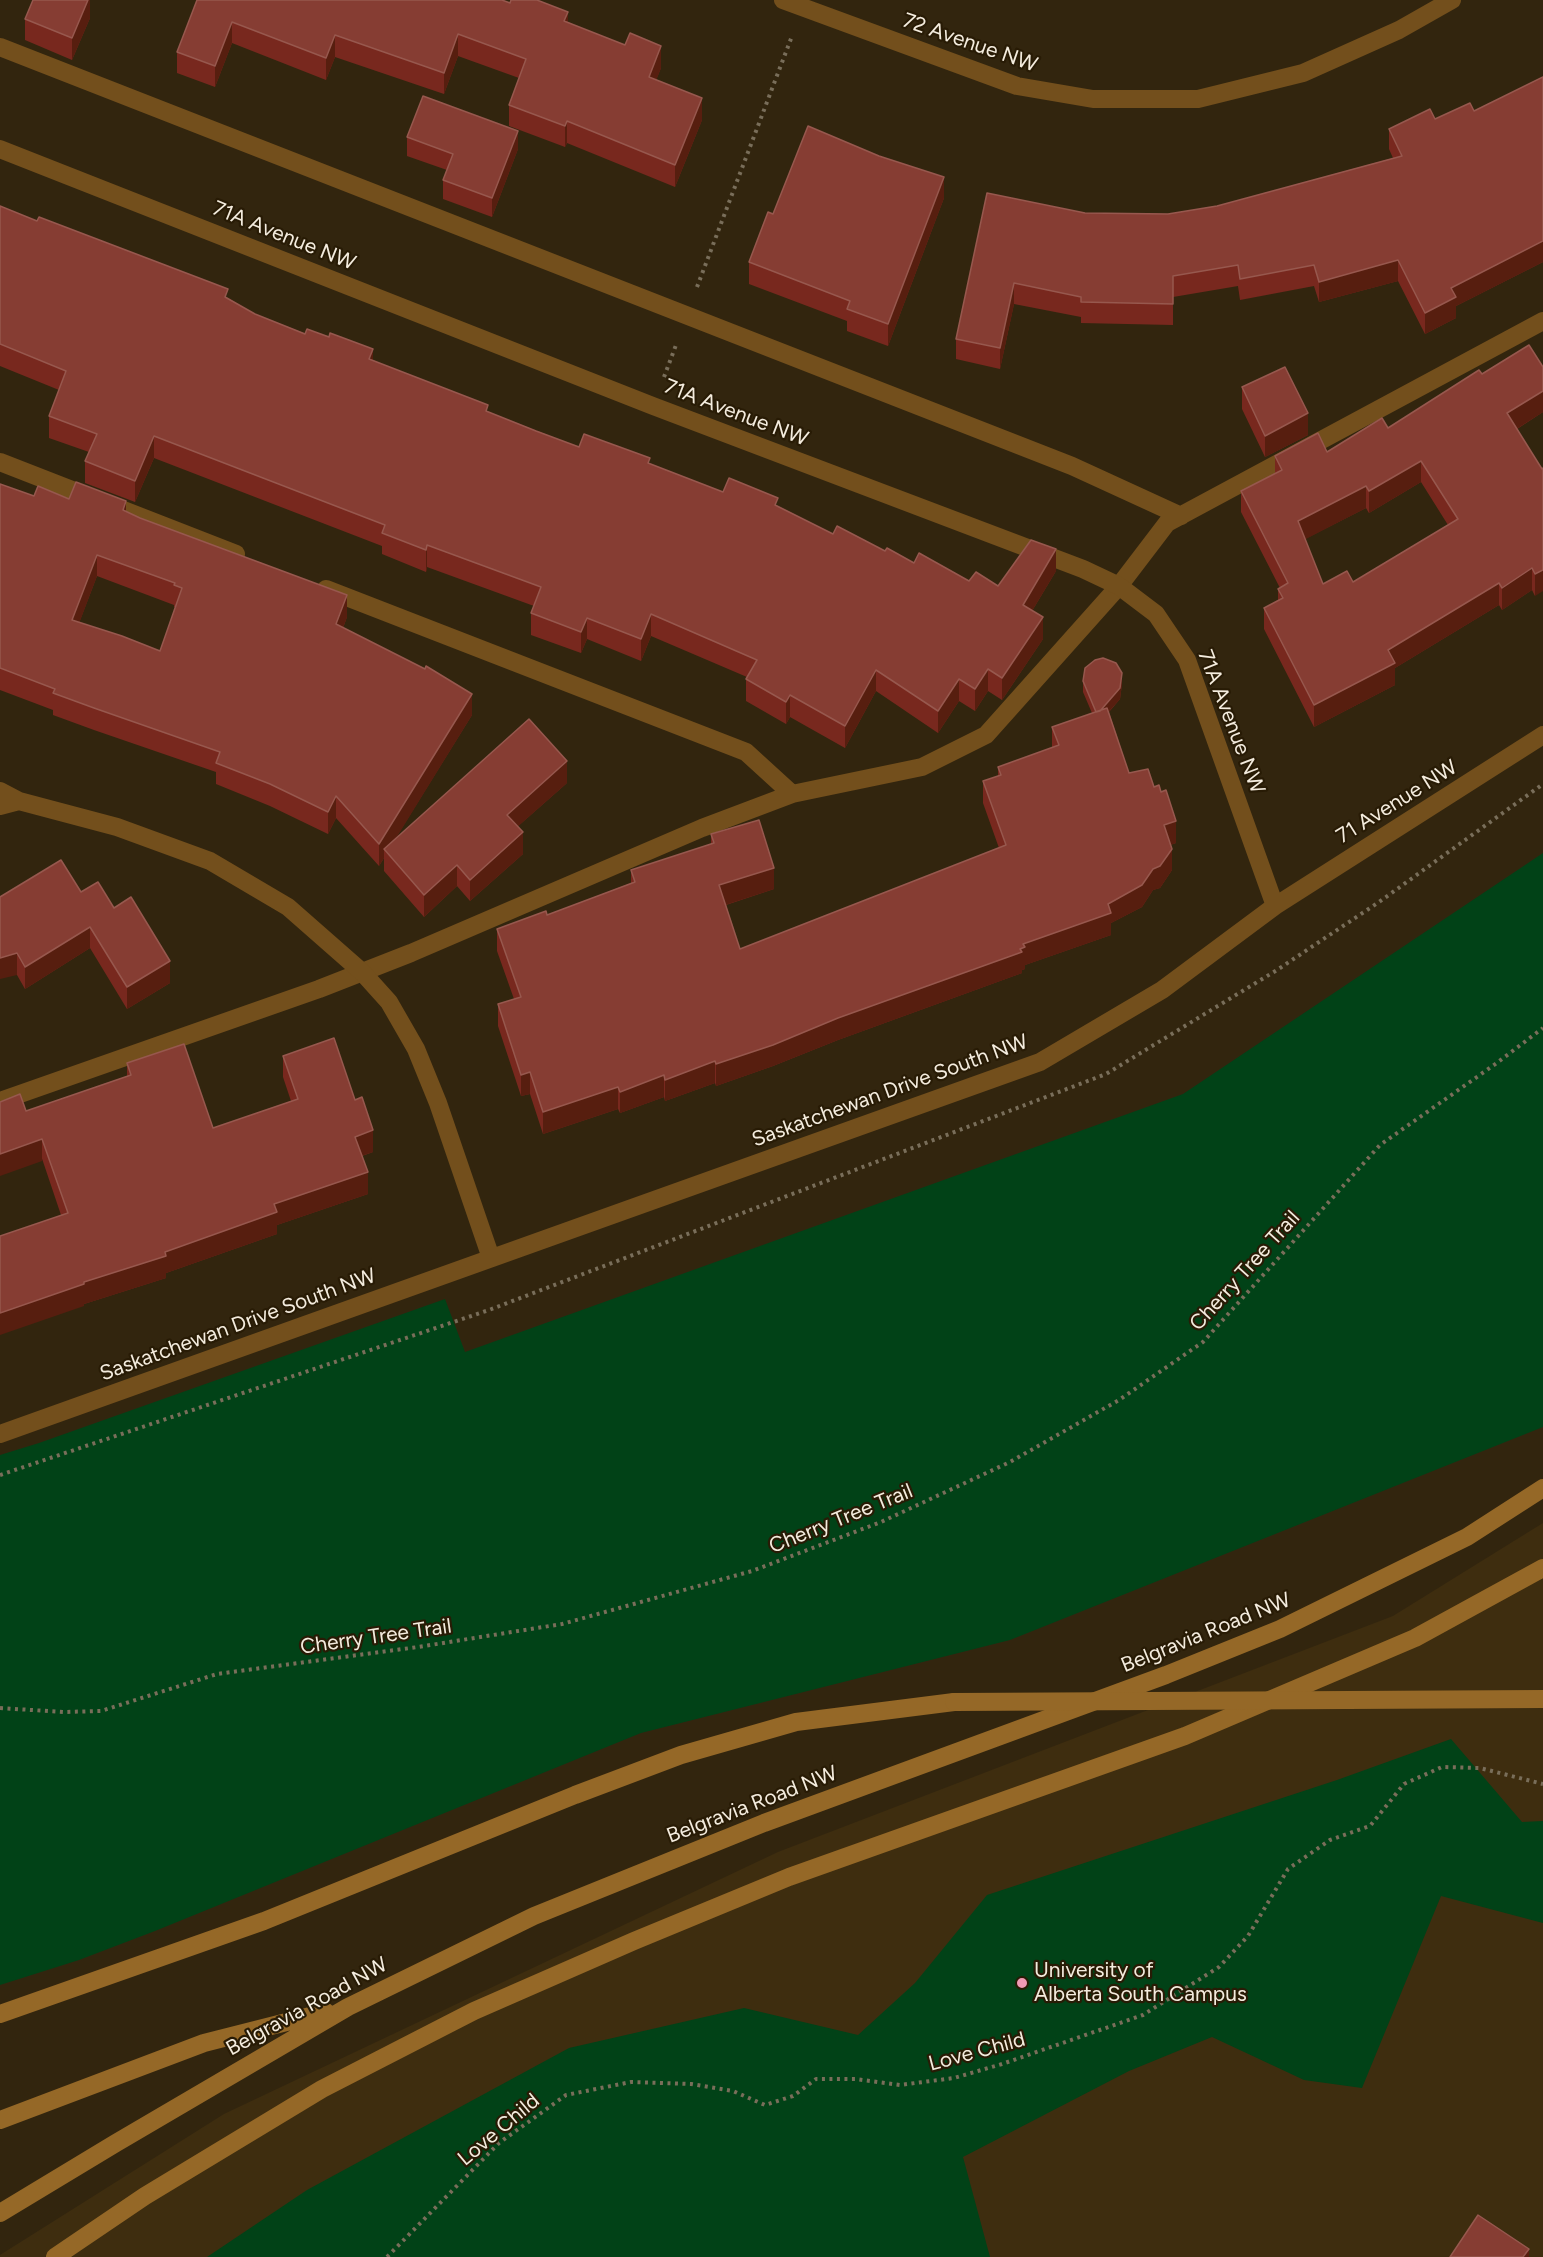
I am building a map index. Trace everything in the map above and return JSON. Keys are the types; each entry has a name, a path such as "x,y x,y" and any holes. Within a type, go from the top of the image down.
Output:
{"main road":[{"name":"Belgravia Road NW","path":"0,2213 348,2007 534,1916 764,1823 1166,1675 1280,1629 1467,1537 1543,1488"},
{"path":"55,2257 145,2196 322,2089 474,2011 789,1877 1185,1736 1415,1638 1543,1568"},
{"path":"4,2013 264,1921 575,1795 681,1755 796,1722 954,1702 1543,1699"},
{"path":"0,2120 204,2043 348,2007"}],"street":[{"name":"72 Avenue NW","path":"783,0 1017,86 1093,99 1198,99 1303,73 1399,30 1452,0"},
{"path":"0,47 1072,466 1181,516"},
{"name":"71A Avenue NW","path":"0,149 653,406 1083,569 1119,586 1156,615 1187,660 1275,906"},
{"path":"0,1101 362,972 702,828 792,794 922,767 986,735 1119,586 1167,523 1543,321"},
{"path":"0,462 256,562"},
{"path":"312,583 746,752 792,794"},
{"name":"71 Avenue NW","path":"1275,906 1543,735"},
{"path":"0,791 18,801 117,826 210,861 288,907 362,972 389,1002 416,1048 438,1103 491,1258"},
{"path":"0,806 18,801"},
{"name":"Saskatchewan Drive South NW","path":"0,1434 1040,1062 1162,990 1275,906"}],"path":[{"path":"653,406 803,8"},
{"name":"Cherry Tree Trail","path":"0,1708 63,1712 101,1711 217,1674 418,1647 562,1624 752,1571 881,1522 1010,1462 1119,1400 1203,1342 1380,1145 1543,1028"},
{"name":"Love Child","path":"387,2257 499,2144 566,2095 631,2082 691,2084 733,2091 765,2105 793,2096 816,2079 855,2079 900,2085 954,2078 1002,2064 1143,2014 1220,1967 1248,1936 1288,1869 1330,1840 1370,1826 1404,1784 1442,1767 1480,1768 1543,1784"}],"shaded area":[{"name":"University of Alberta South Campus","path":"1543,1523 1543,2257 0,2257 224,2114 778,1852 1393,1616"}],"green space":[{"path":"1543,853 1543,1427 1010,1640 641,1733 155,1931 79,1960 0,1985 0,1455 445,1299 465,1352 1183,1094"},
{"path":"1451,1739 1522,1822 1543,1821 1543,1923 1441,1896 1362,2088 1304,2080 1212,2037 1129,2071 963,2157 990,2257 207,2257 307,2190 569,2048 744,2008 858,2035 915,1983 987,1895 1337,1780"}],"building":[{"path":"33,0 88,0 72,38 25,19"},
{"path":"197,0 502,0 510,3 511,0 537,0 568,12 564,21 625,45 630,33 661,46 649,77 702,98 675,165 567,121 565,126 509,105 526,59 458,34 444,73 335,35 326,58 232,22 215,66 177,52"},
{"path":"1543,77 1543,241 1451,288 1456,297 1425,313 1398,260 1319,282 1314,265 1240,279 1238,265 1173,276 1173,304 1081,302 1081,297 1014,283 1000,348 956,339 987,193 1085,213 1168,214 1217,206 1402,156 1389,129 1430,109 1435,119 1470,103 1474,111"},
{"path":"423,96 518,131 492,198 443,180 453,154 407,137"},
{"path":"808,126 879,156 944,177 888,324 847,309 850,301 749,262 768,212 773,214"},
{"path":"0,206 37,221 39,217 228,289 225,297 255,314 305,334 307,329 329,337 330,333 373,349 369,359 488,405 486,411 536,431 579,447 584,434 650,458 648,463 723,492 729,478 778,498 775,505 833,534 837,526 885,551 887,548 914,563 919,553 969,581 976,572 998,586 1031,540 1056,549 1023,605 1043,617 1002,678 988,669 975,689 959,679 938,711 876,670 845,726 790,695 786,702 746,679 757,660 651,614 641,639 587,618 581,632 531,613 541,587 427,545 426,550 382,533 385,525 154,436 135,481 85,461 97,434 49,416 66,371 0,344"},
{"path":"1529,345 1543,367 1543,391 1507,413 1543,468 1543,570 1535,574 1532,568 1502,588 1499,583 1388,650 1395,663 1314,705 1264,608 1283,598 1278,589 1288,583 1241,491 1282,470 1275,456 1318,433 1327,452 1382,418 1388,428 1479,370 1482,374","holes":["1421,461 1458,519 1353,582 1347,571 1323,584 1298,521 1366,486 1369,491"]},
{"path":"1285,367 1308,413 1265,436 1242,387"},
{"path":"76,482 126,501 123,510 140,518 347,595 336,624 425,669 426,666 472,694 379,844 336,796 328,812 270,784 216,763 220,752 53,693 55,689 0,668 0,484 34,496 38,486 69,499","holes":["97,555 175,583 174,585 182,588 160,651 72,620"]},
{"path":"1103,658 1116,663 1122,673 1120,688 1100,711 1096,712 1083,681 1085,668 1095,660"},
{"path":"1107,708 1129,773 1148,769 1154,787 1159,785 1161,792 1166,790 1176,821 1164,825 1172,849 1160,866 1153,869 1142,885 1108,904 1111,913 1023,944 1025,947 1020,949 1022,952 838,1018 773,1045 716,1064 715,1061 665,1080 664,1075 620,1092 618,1087 543,1112 530,1072 521,1075 498,1004 521,997 497,929 546,911 547,915 635,882 631,870 714,843 711,834 759,820 774,868 719,885 740,949 1006,845 983,781 1001,775 998,767 1059,745 1052,727"},
{"path":"529,719 567,761 507,815 523,832 470,880 457,865 424,895 384,849"},
{"path":"61,860 81,892 98,882 114,908 131,897 170,961 127,987 90,927 25,967 17,953 0,958 0,897"},
{"path":"334,1038 355,1100 362,1097 373,1130 355,1137 368,1172 274,1204 277,1212 165,1252 166,1256 84,1282 84,1284 0,1313 0,1236 68,1213 42,1139 0,1154 0,1102 20,1094 26,1111 131,1075 127,1063 184,1044 213,1128 298,1099 283,1056"},
{"path":"1478,2215 1529,2249 1523,2257 1450,2257"}],"place":[{"name":"University of Alberta South Campus","path":"1022,1983"}]}
